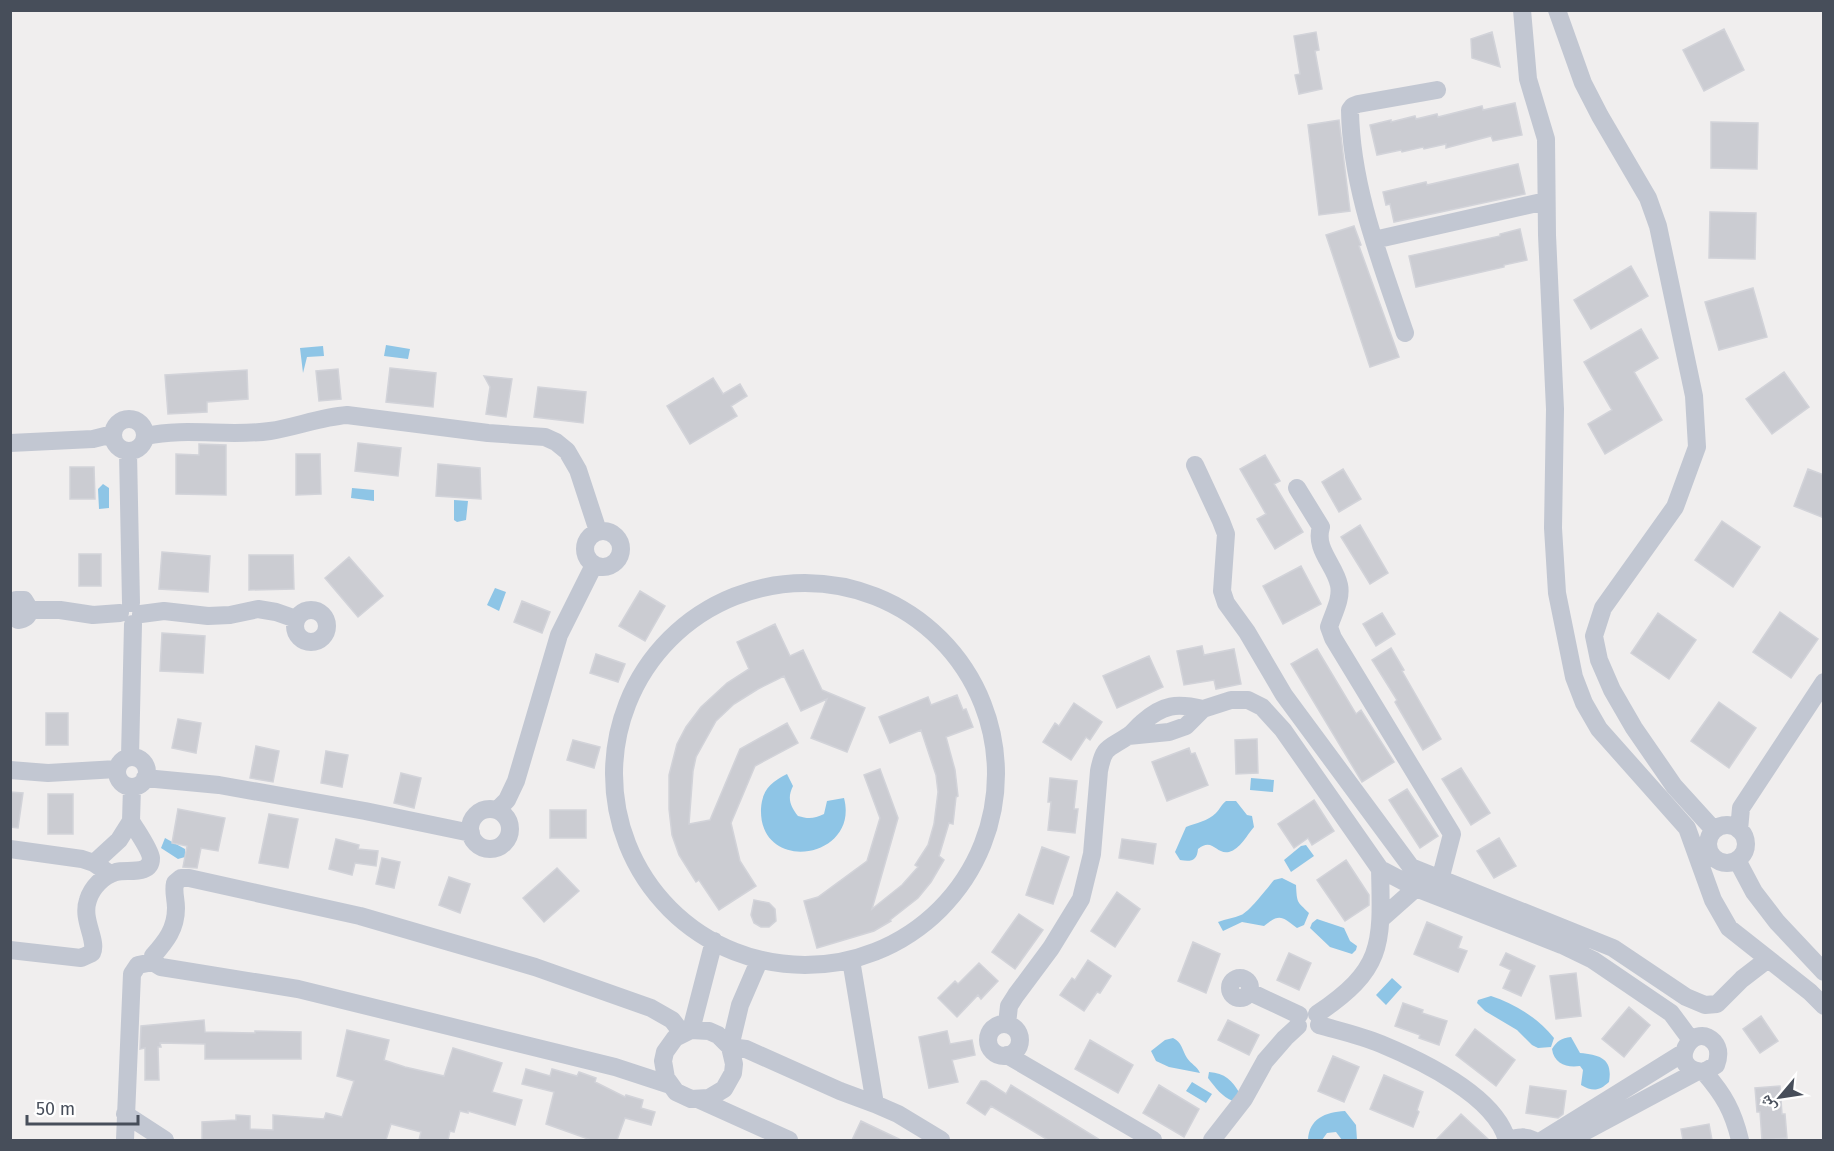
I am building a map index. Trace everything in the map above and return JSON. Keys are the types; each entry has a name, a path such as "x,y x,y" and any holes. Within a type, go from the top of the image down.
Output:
{"street":[{"path":"1522,10 1528,79 1546,139 1546,201 1555,409 1553,528 1557,593 1574,677 1584,703 1599,729 1687,828 1713,900 1729,928 1810,992 1824,1006"},
{"path":"1557,10 1583,83 1648,198 1658,226 1694,396 1697,447 1675,507 1603,608 1594,636 1599,660 1611,690 1634,728 1674,786 1714,830"},
{"path":"1406,333 1374,240 1356,167 1350,110 1358,104 1437,90"},
{"path":"1374,240 1546,201"},
{"path":"128,452 140,447 146,436 164,432 269,431 330,416 347,415 488,433 544,437 556,442 567,451 578,470 598,531"},
{"path":"10,443 93,439 112,434 118,423 130,418 141,424 146,436"},
{"path":"112,434 117,446 128,452"},
{"path":"128,452 131,613 123,763 120,781 125,785 139,782 219,785 471,833"},
{"path":"1195,465 1226,534 1222,591 1226,603 1247,632 1284,695 1411,867 1613,948 1686,997 1705,1005 1717,1004 1742,979 1768,959"},
{"path":"1297,488 1321,527 1318,536 1321,547 1339,585 1340,597 1329,627 1333,638 1452,834 1440,880"},
{"path":"598,531 612,532 621,544 621,551 614,563 601,567 594,565 589,560 585,546 587,540 598,531"},
{"path":"497,810 507,800 516,781 559,635 594,565"},
{"path":"820,583 849,587 886,600 920,621 943,641 971,679 987,716 995,754 995,793 988,832 972,868 950,900 921,926 888,947 851,960 818,965 759,961 714,941 682,919 647,878 634,858 620,820 615,782 616,742 627,705 644,670 669,639 699,614 734,596 771,585 820,583"},
{"path":"10,605 16,600 24,600 30,610"},
{"path":"30,610 60,610 93,615 164,611 208,616 230,615 258,609 296,619"},
{"path":"10,614 22,620 30,610"},
{"path":"1739,830 1741,808 1824,682"},
{"path":"1153,1140 1007,1055 1013,1052 1019,1040 1018,1033 1007,1024 1010,1006 1027,978 1051,948 1081,899 1092,854 1101,759 1111,745 1128,736 1178,729 1186,726 1203,709 1231,700 1248,700 1262,707 1283,730 1380,869 1416,888 1562,945 1593,960 1671,1013 1687,1046 1684,1061 1689,1068 1700,1072 1723,1094 1735,1118 1740,1140"},
{"path":"10,770 48,773 123,763 136,757 146,765 139,782 131,821 111,849 94,863"},
{"path":"489,809 497,810 508,820 510,835 500,847 486,849 479,846 471,833 474,817 489,809"},
{"path":"10,950 81,958 89,956 95,946 86,920 88,898 100,880 110,874 123,870 142,870 149,865 149,853 131,821"},
{"path":"1724,825 1739,830 1743,834 1745,845 1742,856 1725,863 1713,858 1708,840 1714,830 1724,825"},
{"path":"10,849 82,859 94,863 110,874"},
{"path":"1737,860 1754,892 1777,922 1824,972"},
{"path":"1212,1140 1244,1099 1265,1061 1308,1020 1346,993 1363,975 1372,961 1381,919 1380,869"},
{"path":"153,962 153,956 164,945 171,933 175,919 175,883 181,878 189,878 360,916 535,967 651,1008 686,1031"},
{"path":"1381,919 1416,888"},
{"path":"686,1031 714,941"},
{"path":"851,960 875,1104"},
{"path":"700,1100 717,1095 729,1081 734,1064 730,1047 740,1005 759,961"},
{"path":"125,1140 132,974 138,965 153,962 161,968 298,989 615,1067 670,1085 683,1096 700,1100 789,1140"},
{"path":"1250,992 1308,1020 1380,1043 1425,1065 1469,1092 1494,1115 1508,1140 1518,1137 1533,1140"},
{"path":"670,1085 663,1069 665,1052 675,1038 686,1031 709,1031 718,1035 730,1047 746,1049 898,1114 941,1140"},
{"path":"1543,1140 1699,1037 1706,1037 1713,1041 1718,1048 1719,1056 1716,1065 1569,1140"},
{"path":"125,1114 165,1140"}],"water":[{"path":"386,345 410,349 408,359 384,356"},
{"path":"323,346 324,356 307,357 303,373 300,348"},
{"path":"103,484 109,488 109,508 99,509 98,489"},
{"path":"352,488 374,490 374,501 351,498"},
{"path":"454,500 468,501 466,520 457,522 454,520"},
{"path":"495,588 506,592 499,611 487,605"},
{"path":"787,774 793,786 790,802 798,816 811,818 820,816 824,814 827,801 844,798 845,819 838,835 824,846 808,851 791,851 775,844 765,830 761,809 763,797 776,780"},
{"path":"1251,778 1274,780 1273,792 1250,790"},
{"path":"1226,801 1236,801 1247,815 1252,816 1254,827 1237,848 1229,852 1207,845 1198,849 1193,860 1180,860 1175,852 1186,827 1209,818"},
{"path":"165,838 185,849 185,857 178,859 161,848"},
{"path":"1306,845 1314,856 1291,872 1284,860 1301,846"},
{"path":"1282,878 1296,885 1298,902 1309,913 1304,925 1297,928 1284,919 1278,918 1264,926 1242,922 1223,931 1218,922 1244,913 1274,880"},
{"path":"1317,919 1344,928 1350,941 1357,946 1356,950 1352,954 1330,947 1310,928"},
{"path":"1392,978 1402,987 1386,1005 1376,995"},
{"path":"1491,996 1517,1007 1533,1018 1554,1038 1551,1047 1538,1048 1532,1045 1517,1030 1485,1011 1477,1003 1478,1000"},
{"path":"1571,1037 1580,1053 1594,1055 1607,1063 1610,1074 1609,1082 1596,1090 1589,1089 1581,1085 1583,1070 1580,1066 1562,1064 1555,1058 1552,1049 1554,1046 1562,1039"},
{"path":"1173,1038 1180,1044 1187,1058 1200,1073 1169,1067 1156,1061 1151,1051 1165,1040"},
{"path":"1209,1072 1228,1078 1240,1094 1233,1101 1225,1097 1208,1078"},
{"path":"1192,1082 1212,1094 1206,1103 1186,1091"},
{"path":"1345,1111 1356,1125 1357,1140 1342,1140 1336,1132 1327,1133 1322,1140 1308,1140 1311,1127 1319,1118"}],"building":[{"path":"1724,29 1744,70 1704,91 1683,50"},
{"path":"1316,32 1319,50 1315,51 1322,89 1299,94 1295,75 1300,74 1294,36"},
{"path":"1492,32 1500,67 1472,58 1471,39"},
{"path":"1515,103 1522,135 1493,141 1491,136 1446,148 1446,144 1377,155 1370,125 1415,116 1416,119 1437,114 1438,117 1482,106 1483,110"},
{"path":"1339,120 1350,211 1319,215 1308,125"},
{"path":"1711,122 1758,123 1757,169 1711,168"},
{"path":"1518,164 1525,194 1394,222 1390,204 1386,205 1383,192 1426,182 1427,185"},
{"path":"1710,212 1756,213 1755,259 1709,258"},
{"path":"1354,226 1399,357 1370,367 1326,235"},
{"path":"1520,229 1527,260 1416,287 1409,256 1500,236 1500,234"},
{"path":"1631,266 1648,296 1591,329 1574,300"},
{"path":"1753,288 1767,337 1719,350 1705,302"},
{"path":"1641,329 1658,358 1634,372 1662,420 1605,454 1588,424 1612,410 1584,362"},
{"path":"390,368 436,373 433,407 386,402"},
{"path":"338,369 341,399 319,401 316,371"},
{"path":"247,370 248,399 207,402 207,412 168,414 165,375"},
{"path":"1784,372 1809,407 1772,434 1746,399"},
{"path":"484,376 512,379 506,417 486,414 490,387"},
{"path":"713,378 723,394 740,384 747,396 731,406 737,416 690,444 667,406"},
{"path":"538,387 586,392 583,423 534,417"},
{"path":"358,443 401,448 398,476 355,471"},
{"path":"199,444 226,445 226,495 176,494 176,454 199,455"},
{"path":"296,454 320,454 321,494 296,495"},
{"path":"1265,455 1280,481 1274,484 1303,532 1275,549 1257,519 1266,514 1240,469"},
{"path":"438,464 480,468 481,499 436,496"},
{"path":"70,467 94,467 95,499 70,499"},
{"path":"1343,469 1361,499 1339,512 1322,482"},
{"path":"1808,469 1824,475 1824,518 1794,506"},
{"path":"1722,521 1760,547 1733,587 1695,560"},
{"path":"1360,525 1388,573 1370,584 1341,537"},
{"path":"162,552 210,556 208,592 159,589"},
{"path":"79,554 101,554 101,586 79,586"},
{"path":"249,555 293,555 294,589 249,590"},
{"path":"349,557 383,596 358,617 325,578"},
{"path":"1301,566 1321,604 1283,624 1263,586"},
{"path":"640,591 665,606 645,641 619,626"},
{"path":"522,601 550,612 542,633 514,622"},
{"path":"1780,612 1818,639 1791,678 1753,652"},
{"path":"1382,613 1395,634 1376,646 1363,624"},
{"path":"1658,613 1696,640 1669,679 1631,653"},
{"path":"775,624 790,656 803,650 822,690 865,708 847,752 811,738 827,699 801,711 784,676 734,704 716,721 696,757 689,824 710,820 740,749 787,723 798,743 755,766 731,823 740,861 756,886 719,910 699,880 696,882 679,855 672,835 669,775 677,744 701,707 727,683 749,669 737,642"},
{"path":"162,633 205,636 203,673 160,671"},
{"path":"1202,646 1204,655 1234,649 1241,684 1216,689 1214,680 1184,685 1177,651"},
{"path":"1391,648 1441,739 1423,750 1395,702 1397,700 1372,660"},
{"path":"1317,649 1356,714 1361,710 1394,762 1362,782 1291,664"},
{"path":"596,654 625,664 618,682 590,673"},
{"path":"1149,656 1163,687 1117,708 1103,676"},
{"path":"957,695 973,727 946,737 955,770 958,796 953,824 949,823 939,856 944,860 918,898 891,921 874,931 817,948 804,901 818,897 867,861 880,818 864,775 880,769 898,818 872,909 902,885 918,867 915,865 928,845 934,824 938,792 936,775 921,730 890,743 879,717 928,697 931,705"},
{"path":"1719,702 1756,728 1729,768 1691,741"},
{"path":"1074,703 1102,722 1090,740 1086,737 1071,760 1043,742 1055,723 1059,726"},
{"path":"46,713 68,713 68,745 46,745"},
{"path":"178,719 201,723 196,753 172,748"},
{"path":"1257,739 1258,773 1236,774 1235,740"},
{"path":"573,740 600,747 594,768 567,760"},
{"path":"256,746 279,751 273,782 250,778"},
{"path":"1189,748 1191,754 1195,753 1208,785 1167,801 1152,762"},
{"path":"326,751 348,755 342,787 321,783"},
{"path":"1461,768 1490,813 1471,825 1442,779"},
{"path":"401,773 421,778 414,808 394,803"},
{"path":"1050,778 1077,781 1074,809 1078,809 1075,833 1048,830 1051,802 1048,802"},
{"path":"1407,789 1438,836 1420,848 1389,800"},
{"path":"10,792 23,793 18,828 10,827"},
{"path":"48,794 73,794 73,834 48,834"},
{"path":"1314,800 1334,831 1312,845 1308,838 1294,848 1278,824"},
{"path":"178,809 225,818 218,851 201,848 197,868 183,867 187,846 172,843"},
{"path":"550,810 586,810 586,838 550,838"},
{"path":"269,814 298,819 288,868 259,863"},
{"path":"1499,838 1516,866 1494,878 1477,851"},
{"path":"336,839 359,845 358,849 378,851 376,866 355,863 352,875 329,869"},
{"path":"1122,839 1156,844 1153,864 1119,858"},
{"path":"1042,847 1069,857 1053,904 1026,895"},
{"path":"382,858 400,862 394,888 376,884"},
{"path":"1346,860 1369,895 1369,905 1345,921 1317,880"},
{"path":"557,868 579,891 544,922 523,898"},
{"path":"449,877 470,884 460,913 439,905"},
{"path":"1117,892 1140,909 1115,947 1091,931"},
{"path":"754,900 769,903 775,909 776,921 769,927 761,927 754,923 751,915"},
{"path":"1019,914 1043,930 1015,969 992,952"},
{"path":"1427,922 1462,937 1458,948 1467,951 1458,972 1414,954"},
{"path":"1193,942 1220,954 1206,993 1178,981"},
{"path":"1289,953 1311,963 1299,990 1277,980"},
{"path":"1506,953 1535,966 1521,996 1503,988 1511,970 1500,965"},
{"path":"1088,960 1111,976 1084,1011 1060,995 1072,978 1075,980"},
{"path":"979,963 998,981 981,999 978,995 957,1017 938,998 955,981 958,984"},
{"path":"1576,973 1581,1016 1556,1019 1550,976"},
{"path":"1403,1003 1423,1010 1422,1013 1447,1021 1439,1045 1395,1026"},
{"path":"1629,1007 1650,1025 1624,1057 1602,1039"},
{"path":"1761,1016 1778,1041 1760,1053 1743,1029"},
{"path":"204,1020 205,1032 301,1032 301,1059 205,1059 205,1044 160,1043 161,1047 158,1047 159,1080 145,1080 145,1048 140,1049 141,1026"},
{"path":"1228,1020 1259,1035 1249,1055 1218,1040"},
{"path":"1475,1029 1515,1060 1496,1086 1456,1055"},
{"path":"347,1030 389,1040 384,1060 444,1076 453,1048 502,1063 492,1092 522,1100 515,1125 468,1111 468,1113 460,1111 454,1132 450,1131 448,1140 419,1140 421,1132 391,1124 386,1140 202,1140 202,1122 236,1120 236,1115 250,1116 250,1129 273,1130 273,1115 324,1119 326,1113 342,1117 354,1081 337,1076"},
{"path":"947,1031 950,1044 972,1040 975,1055 952,1060 958,1082 929,1088 919,1037"},
{"path":"1090,1040 1133,1065 1118,1093 1075,1069"},
{"path":"1333,1056 1359,1067 1344,1102 1318,1091"},
{"path":"526,1069 550,1076 552,1069 577,1076 579,1072 596,1078 595,1082 625,1097 626,1095 643,1100 641,1108 655,1112 651,1125 625,1118 617,1140 591,1140 546,1124 554,1092 522,1084"},
{"path":"1384,1075 1423,1092 1413,1127 1370,1109"},
{"path":"981,1081 986,1081 1006,1094 1011,1085 1100,1140 1048,1140 991,1106 985,1115 967,1103"},
{"path":"1159,1085 1199,1109 1184,1137 1143,1113"},
{"path":"1530,1086 1566,1091 1563,1114 1558,1118 1526,1113"},
{"path":"1780,1086 1787,1138 1762,1140 1755,1088"},
{"path":"1461,1114 1489,1140 1436,1140"},
{"path":"861,1121 901,1140 852,1140"},
{"path":"1709,1124 1712,1140 1683,1140 1681,1129"}]}
